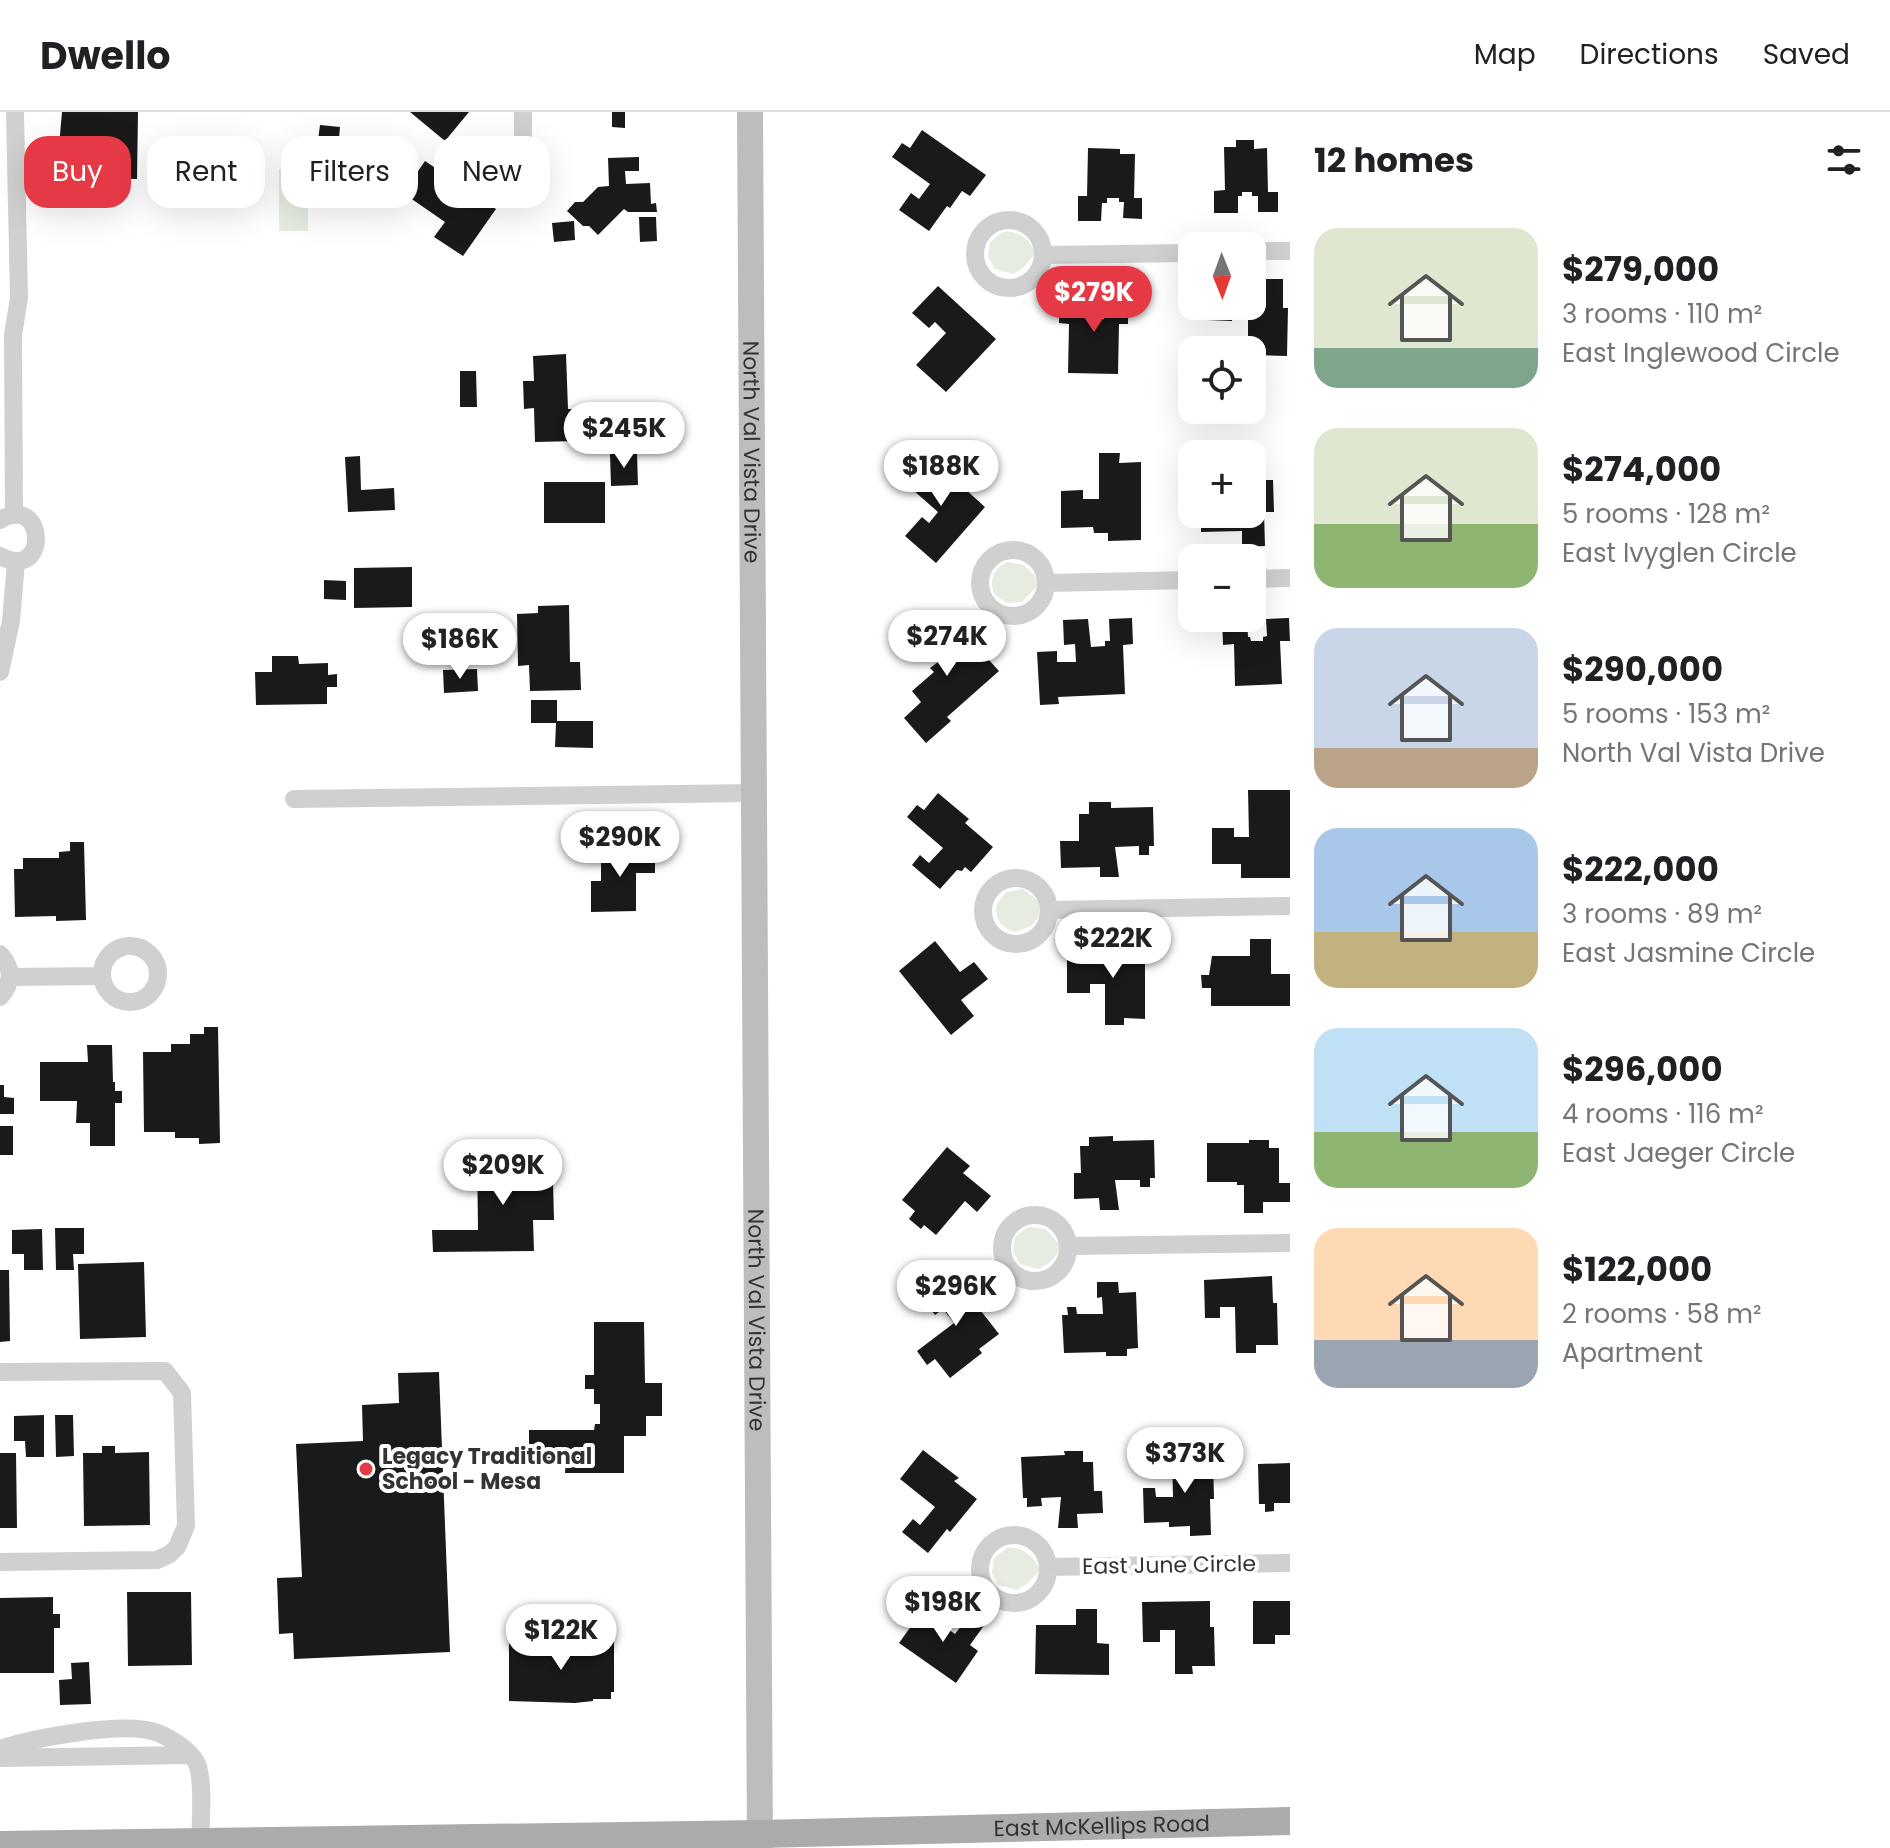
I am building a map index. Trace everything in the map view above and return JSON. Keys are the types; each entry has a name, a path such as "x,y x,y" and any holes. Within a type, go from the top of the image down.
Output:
{"main road":[{"name":"North Val Vista Drive","path":"750,112 760,1841"},
{"name":"East McKellips Road","path":"0,1845 760,1841 1290,1821"}],"street":[{"path":"0,672 11,621 8,559 32,553 37,536 29,520 7,518 13,335 19,298 8,200 15,112"},
{"path":"523,112 523,136"},
{"path":"1266,251 1290,251"},
{"path":"1043,255 1178,253"},
{"path":"0,315 13,335"},
{"path":"1266,579 1290,578"},
{"path":"1046,583 1178,580"},
{"path":"294,799 754,793"},
{"path":"1049,910 1290,906"},
{"path":"0,954 7,962 10,977 0,997"},
{"path":"10,977 102,976"},
{"path":"1069,1246 1290,1243"},
{"path":"0,1372 165,1371 182,1393 186,1526 177,1547 157,1560 0,1562"},
{"name":"East June Circle","path":"1048,1567 1290,1563"},
{"path":"119,1730 120,1756"},
{"path":"0,1749 67,1733 156,1731 175,1742 197,1764 201,1795 200,1845"},
{"path":"0,1758 189,1755"}],"shaded area":[{"path":"281,169 281,208 308,208 308,231 279,231"},
{"path":"1003,232 1023,236 1036,253 1013,274 995,269 988,256 990,242"},
{"path":"1007,562 1024,565 1039,580 1039,584 1022,602 1006,603 994,594 993,575"},
{"path":"1023,889 1038,901 1044,911 1031,926 1015,932 1000,922 997,904 1006,892"},
{"path":"1028,1227 1046,1229 1060,1245 1053,1259 1038,1269 1020,1264 1013,1251 1015,1237"},
{"path":"1007,1548 1027,1553 1040,1570 1017,1590 999,1585 992,1573 994,1558"}],"building":[{"path":"62,112 138,112 137,179 131,179 131,136 60,136"},
{"path":"410,112 469,112 449,136 439,136"},
{"path":"612,112 625,112 625,128 612,127"},
{"path":"320,125 340,127 339,136 319,136"},
{"path":"922,130 986,175 970,196 962,191 929,231 899,210 911,193 919,199 930,184 892,157 902,143 910,148"},
{"path":"1236,140 1254,140 1254,149 1267,148 1268,192 1278,192 1278,212 1258,212 1258,196 1252,196 1252,192 1242,192 1242,196 1238,196 1238,213 1214,213 1214,191 1225,190 1224,147 1236,147"},
{"path":"1088,148 1120,149 1120,154 1135,154 1134,198 1142,198 1142,219 1123,218 1124,202 1119,202 1119,198 1107,198 1107,203 1102,203 1101,221 1078,221 1078,196 1087,196"},
{"path":"639,157 639,171 625,171 626,184 650,183 651,204 656,203 657,212 628,212 624,209 598,235 567,211 575,202 583,202 598,187 609,186 608,158"},
{"path":"425,161 434,167 434,208 496,209 463,256 434,237 445,222 418,203 418,171"},
{"path":"639,217 656,217 657,241 640,242"},
{"path":"574,221 575,240 554,242 552,223"},
{"path":"1266,279 1283,279 1283,308 1288,308 1287,356 1266,355 1266,336 1248,336 1248,320 1266,320"},
{"path":"938,286 996,339 946,392 916,365 946,333 935,322 929,328 912,313"},
{"path":"1060,294 1082,294 1082,316 1087,316 1087,321 1099,322 1099,319 1104,319 1105,295 1128,295 1128,324 1119,324 1118,374 1068,373 1069,324 1059,323"},
{"path":"566,354 568,409 576,409 578,441 535,442 534,408 524,409 523,381 534,381 533,356"},
{"path":"460,371 476,371 477,407 460,407"},
{"path":"637,453 638,485 611,486 610,454"},
{"path":"931,453 968,484 964,488 985,507 936,563 905,536 922,517 929,523 938,512 905,483"},
{"path":"1099,453 1120,453 1119,463 1141,462 1141,540 1108,541 1108,533 1094,533 1093,527 1061,528 1061,491 1083,490 1083,499 1099,499"},
{"path":"360,456 361,490 394,488 395,510 348,512 345,457"},
{"path":"1266,480 1273,480 1274,512 1266,512"},
{"path":"544,482 605,482 605,523 544,523"},
{"path":"1201,528 1264,528 1265,544 1242,544 1242,531 1201,532"},
{"path":"412,567 412,607 354,608 354,568"},
{"path":"324,580 346,581 346,600 324,599"},
{"path":"569,605 570,662 580,662 581,690 530,691 529,665 518,666 517,614 538,613 538,606"},
{"path":"942,615 964,639 967,636 999,671 947,717 951,721 926,743 904,718 921,702 912,691 934,672 930,668 938,662 916,639"},
{"path":"1132,618 1133,644 1123,645 1125,694 1058,697 1059,704 1040,705 1037,652 1057,651 1057,662 1076,662 1075,644 1064,645 1063,620 1088,619 1091,647 1105,646 1105,641 1110,641 1109,619"},
{"path":"1289,618 1290,641 1280,641 1282,684 1235,686 1234,644 1223,645 1223,632 1248,632 1251,641 1263,641 1263,637 1267,636 1266,619"},
{"path":"272,656 298,656 299,664 328,663 328,675 337,674 337,687 327,687 327,704 256,705 255,672 272,672"},
{"path":"477,669 478,691 444,693 443,670"},
{"path":"531,700 557,700 557,721 593,721 593,748 555,747 556,723 531,723"},
{"path":"1248,790 1290,790 1290,878 1241,878 1241,864 1212,864 1212,828 1234,828 1234,837 1249,837"},
{"path":"938,793 969,819 965,823 993,847 971,872 965,867 962,871 957,870 940,889 912,865 920,855 929,863 943,848 907,817 917,805 924,810"},
{"path":"1089,802 1111,802 1111,808 1153,807 1154,846 1149,846 1149,855 1139,855 1139,846 1115,847 1119,877 1100,877 1100,867 1061,868 1060,841 1079,841 1079,814 1089,814"},
{"path":"70,842 84,842 86,920 56,921 56,916 15,917 14,869 23,869 23,858 59,858 59,852 70,851"},
{"path":"601,850 655,850 655,873 636,873 636,911 591,912 591,881 601,881"},
{"path":"1250,939 1271,939 1271,974 1290,974 1290,1006 1211,1006 1211,988 1202,988 1201,975 1209,975 1212,956 1250,956"},
{"path":"935,941 960,972 974,962 988,979 961,1000 974,1016 951,1035 899,971"},
{"path":"1120,942 1145,942 1145,1019 1124,1018 1124,1025 1105,1025 1105,984 1090,984 1090,993 1067,993 1067,955 1121,951"},
{"path":"204,1027 218,1027 220,1143 199,1144 199,1138 175,1138 175,1132 144,1132 143,1052 171,1052 171,1044 190,1044 190,1034 204,1034"},
{"path":"87,1045 112,1045 113,1082 115,1091 122,1091 122,1103 115,1103 115,1146 90,1146 90,1123 76,1123 77,1101 40,1101 40,1062 88,1062"},
{"path":"0,1085 4,1085 4,1097 14,1098 14,1114 0,1114"},
{"path":"0,1126 13,1126 13,1155 0,1155"},
{"path":"1113,1136 1113,1141 1154,1140 1155,1178 1150,1178 1150,1187 1140,1187 1140,1180 1115,1180 1119,1210 1100,1210 1099,1198 1074,1199 1074,1173 1081,1173 1080,1146 1089,1146 1089,1137"},
{"path":"1249,1140 1269,1140 1269,1148 1279,1148 1279,1183 1290,1183 1290,1202 1263,1202 1263,1213 1244,1213 1244,1185 1237,1185 1237,1182 1207,1182 1207,1143 1249,1143"},
{"path":"947,1147 970,1166 963,1173 991,1196 977,1212 965,1201 936,1235 924,1225 921,1229 909,1219 915,1211 902,1200"},
{"path":"533,1151 533,1181 553,1181 554,1220 533,1220 534,1251 433,1252 432,1230 478,1230 477,1152"},
{"path":"55,1228 84,1228 84,1254 73,1254 74,1270 56,1270"},
{"path":"42,1229 43,1270 24,1270 24,1254 12,1254 12,1230"},
{"path":"144,1262 146,1337 80,1339 78,1264"},
{"path":"0,1270 9,1270 10,1341 0,1342"},
{"path":"952,1274 999,1334 979,1349 982,1353 950,1378 935,1359 927,1365 917,1351 954,1323 943,1309 935,1315 921,1297"},
{"path":"1272,1276 1273,1303 1277,1303 1278,1345 1256,1345 1256,1353 1236,1353 1235,1307 1220,1307 1220,1318 1205,1318 1204,1280"},
{"path":"1097,1282 1118,1282 1119,1293 1136,1292 1138,1348 1127,1349 1127,1356 1106,1356 1106,1352 1064,1353 1062,1315 1068,1315 1067,1307 1076,1307 1077,1314 1103,1314 1102,1297 1097,1298"},
{"path":"594,1322 644,1322 645,1383 662,1383 662,1416 646,1416 646,1436 624,1436 624,1473 565,1473 566,1459 529,1459 529,1430 594,1430 595,1424 600,1424 600,1404 594,1404 594,1389 585,1389 585,1375 594,1375"},
{"path":"439,1372 450,1652 294,1659 293,1633 279,1634 277,1578 302,1577 296,1444 363,1441 362,1405 399,1403 398,1373"},
{"path":"44,1415 44,1457 26,1457 25,1441 14,1441 14,1416"},
{"path":"55,1415 73,1415 74,1456 56,1457"},
{"path":"102,1446 115,1446 115,1453 149,1452 150,1525 84,1526 83,1453 102,1453"},
{"path":"923,1450 959,1478 954,1481 977,1499 928,1553 902,1532 913,1519 920,1525 935,1507 900,1479"},
{"path":"1193,1450 1193,1458 1213,1457 1211,1535 1190,1536 1190,1526 1169,1527 1169,1522 1144,1523 1143,1488 1155,1488 1156,1497 1173,1497 1172,1451"},
{"path":"1064,1451 1083,1451 1083,1462 1093,1462 1094,1491 1102,1491 1103,1513 1077,1514 1078,1528 1058,1528 1061,1497 1041,1498 1042,1506 1027,1507 1027,1498 1023,1498 1021,1457 1065,1455"},
{"path":"0,1453 16,1453 17,1528 0,1528"},
{"path":"1290,1463 1290,1503 1274,1503 1274,1511 1265,1512 1265,1504 1259,1504 1258,1464"},
{"path":"127,1592 191,1592 192,1665 128,1666"},
{"path":"53,1597 53,1614 60,1614 60,1628 54,1628 54,1673 0,1673 0,1598"},
{"path":"1210,1601 1215,1666 1192,1666 1193,1674 1175,1674 1175,1630 1160,1630 1160,1642 1143,1642 1142,1602"},
{"path":"1253,1601 1290,1601 1290,1635 1275,1635 1275,1644 1253,1644"},
{"path":"1076,1609 1097,1609 1097,1643 1109,1644 1109,1675 1035,1674 1036,1625 1076,1625"},
{"path":"922,1611 955,1634 970,1614 985,1624 970,1645 978,1651 956,1683 899,1643"},
{"path":"509,1642 614,1642 614,1692 611,1692 611,1699 575,1703 509,1701"},
{"path":"89,1662 91,1704 60,1705 59,1680 72,1679 71,1663"}],"place":[{"name":"Legacy Traditional School - Mesa","path":"366,1469"}]}
